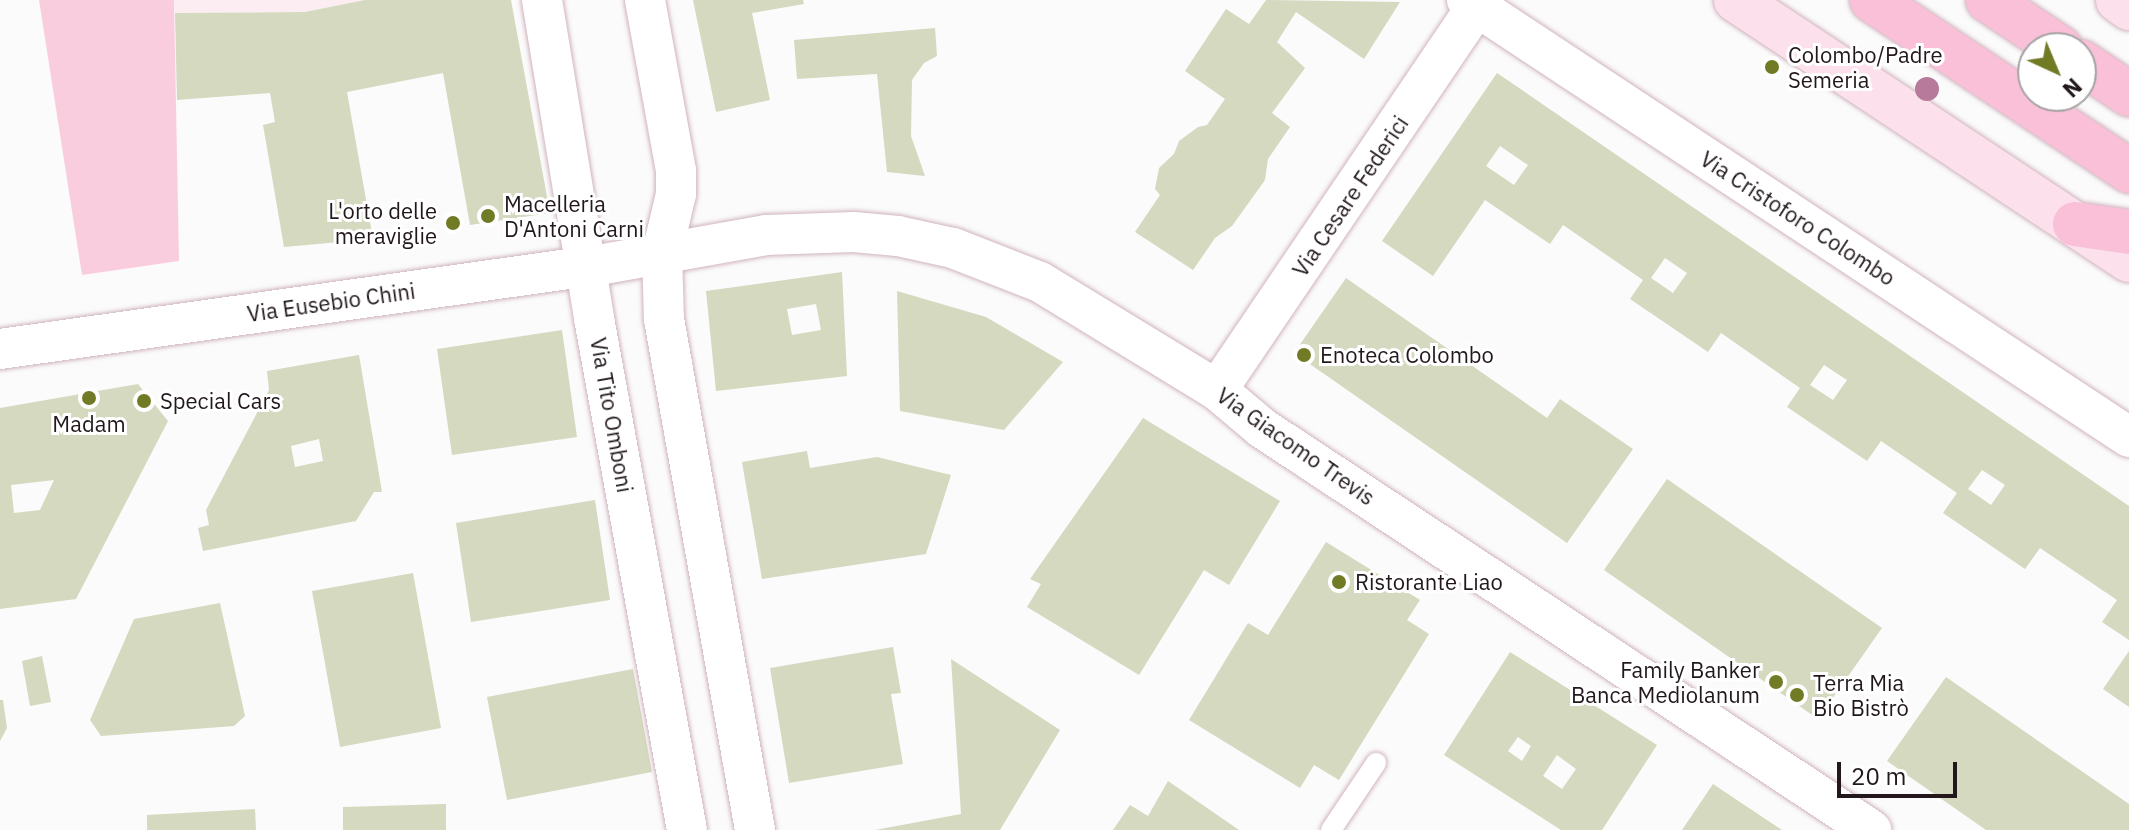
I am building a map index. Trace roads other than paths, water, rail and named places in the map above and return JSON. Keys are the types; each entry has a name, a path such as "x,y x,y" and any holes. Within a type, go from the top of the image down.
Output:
{"main road":[{"path":"1736,0 2129,260"},
{"path":"1872,0 2129,171"},
{"path":"1988,0 2036,32"},
{"path":"2118,0 2129,8"},
{"path":"2097,73 2129,94"},
{"path":"2075,224 2129,232"}],"street":[{"name":"Via Tito Omboni","path":"542,0 585,267 687,830"},
{"path":"645,0 676,171 676,194 662,253 664,319 755,830"},
{"name":"Via Cesare Federici","path":"1217,390 1475,2"},
{"name":"Via Cristoforo Colombo","path":"1475,2 2129,437"},
{"name":"Via Giacomo Trevis","path":"662,253 733,239 830,231 927,242 972,254 1040,282 1217,390 1262,428 1871,830"},
{"name":"Via Eusebio Chini","path":"0,349 585,267 662,253"}],"lane":[{"path":"1331,830 1376,763"}],"place":[{"name":"Colombo/Padre Semeria","path":"1772,67"},
{"name":"Macelleria D'Antoni Carni","path":"488,216"},
{"name":"L'orto delle meraviglie","path":"453,223"},
{"name":"Enoteca Colombo","path":"1304,355"},
{"name":"Madam","path":"89,398"},
{"name":"Special Cars","path":"144,401"},
{"name":"Ristorante Liao","path":"1339,582"},
{"name":"Family Banker Banca Mediolanum","path":"1776,682"},
{"name":"Terra Mia Bio Bistrò","path":"1797,695"}]}
